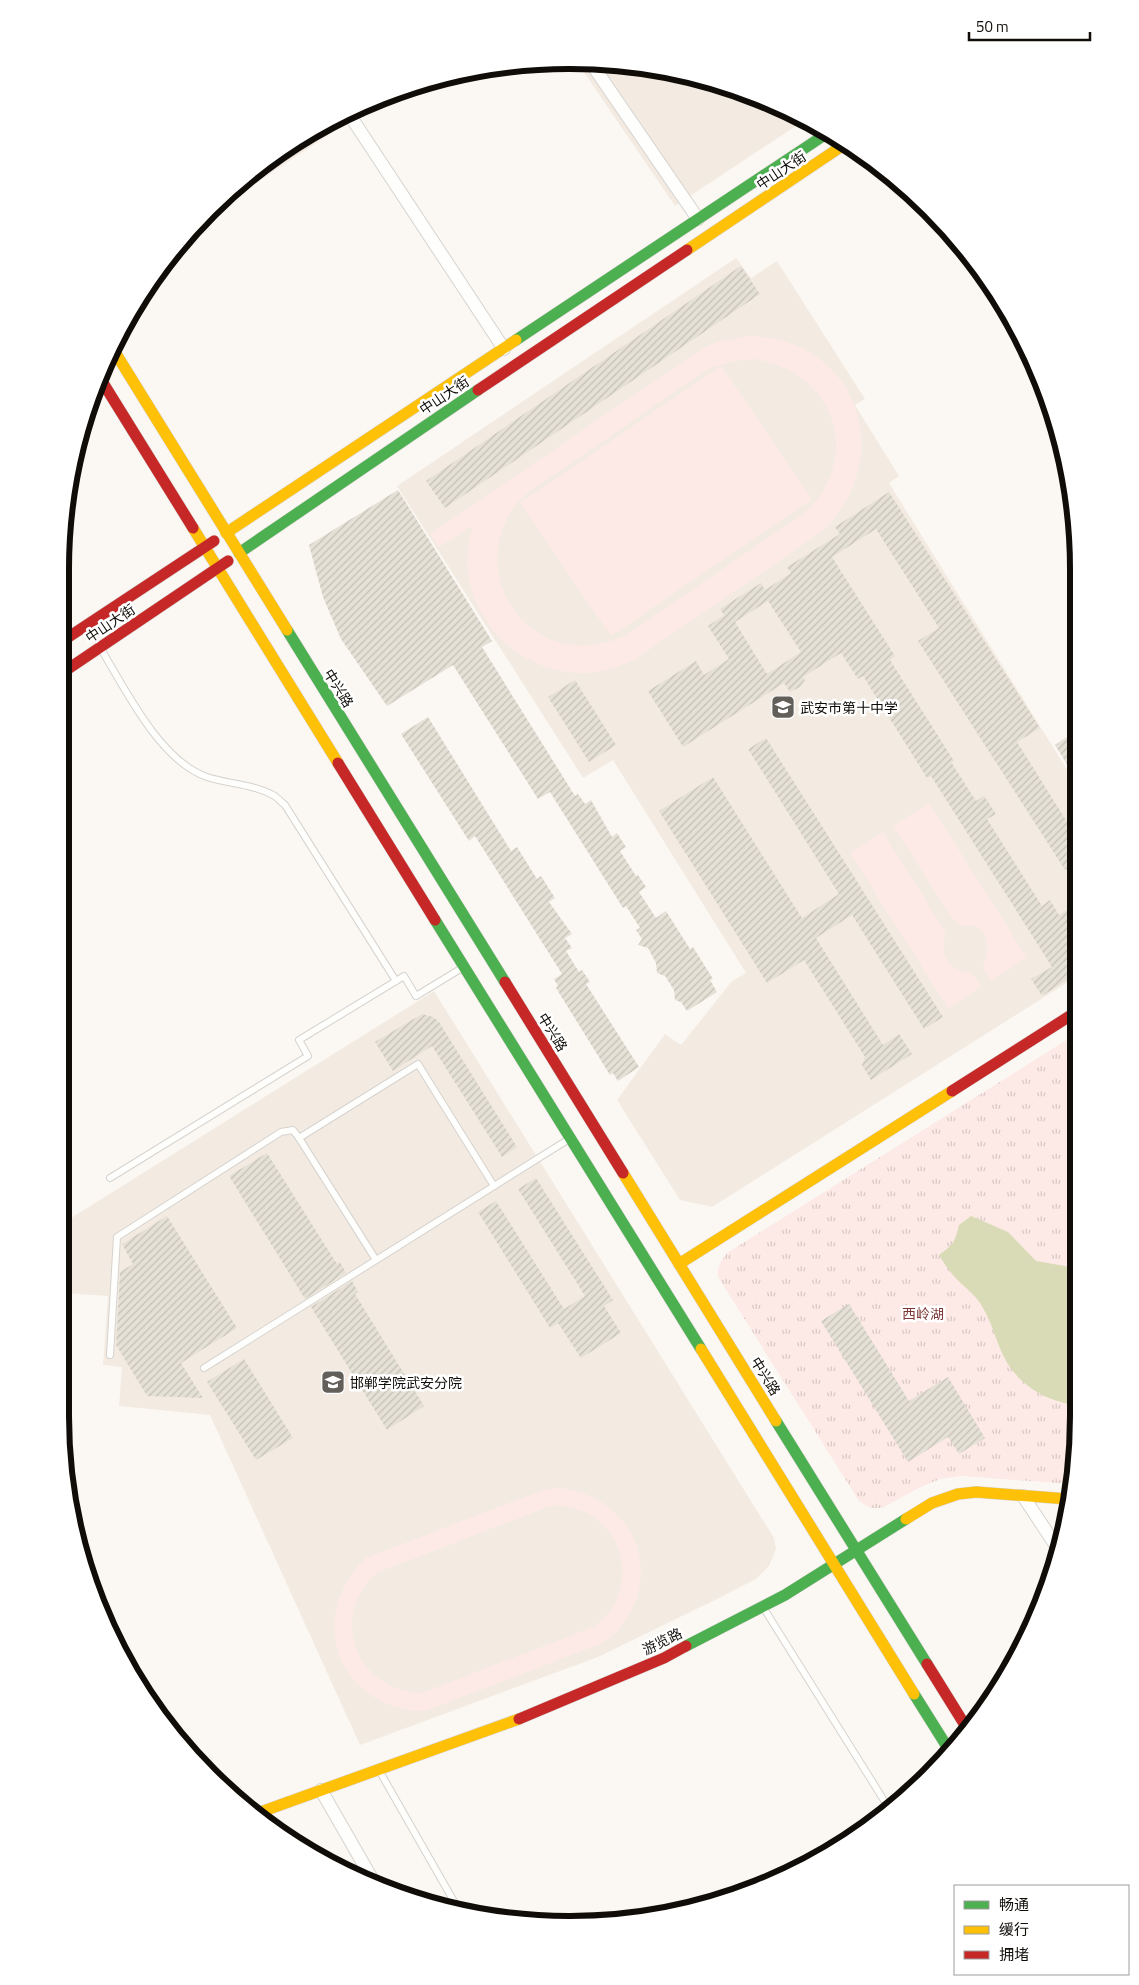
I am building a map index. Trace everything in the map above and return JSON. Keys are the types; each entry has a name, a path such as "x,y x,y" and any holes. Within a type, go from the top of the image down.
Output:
{"main road":[{"name":"中山大街","path":"69,637 822,137"},
{"name":"中山大街","path":"69,668 401,442 839,148"},
{"name":"中兴路","path":"117,355 964,1724"},
{"path":"104,385 947,1745"},
{"path":"679,1264 1070,1016"},
{"name":"游览路","path":"263,1811 520,1719 664,1658 785,1595 932,1503 947,1497 976,1492 1063,1499"}],"street":[{"path":"596,70 698,219"},
{"path":"352,118 504,349"},
{"path":"1023,1496 1054,1542"},
{"path":"322,1790 368,1874"}],"lane":[{"path":"100,648 156,736 186,767 206,777 273,795 285,805 396,981"},
{"path":"110,1178 308,1056 299,1040 404,976 416,996 464,967"},
{"path":"299,1138 418,1064 494,1186"},
{"path":"110,1355 117,1237 281,1132 293,1130 299,1138 376,1260"},
{"path":"204,1368 570,1138"},
{"path":"763,1607 886,1803"},
{"path":"378,1770 455,1903"}],"shaded area":[{"path":"582,69 635,73 699,86 730,95 799,124 675,206"},
{"path":"341,124 342,126 234,197 291,153"},
{"name":"武安市第十中学","path":"736,258 751,278 777,261 865,399 855,405 899,476 889,483 1070,774 1070,981 712,1207 680,1200 617,1100 665,1034 681,1045 732,981 746,973 613,760 583,778 397,486"},
{"name":"邯郸学院武安分院","path":"434,991 774,1538 776,1549 769,1566 756,1579 598,1657 360,1745 210,1415 119,1406 122,1367 103,1365 108,1296 69,1293 69,1219"},
{"path":"971,1216 1008,1232 1036,1261 1070,1268 1070,1404 1045,1396 1025,1384 1017,1376 1004,1357 980,1303 952,1274 939,1255 953,1243 959,1225"}],"green space":[{"path":"750,336 784,341 814,355 836,375 851,398 860,425 861,454 855,482 841,509 820,533 634,660 610,669 586,673 564,671 544,666 525,657 493,629 481,612 473,592 468,571 467,560 472,526 439,547 430,534 702,349 717,342","holes":["754,359 782,367 804,380 821,397 832,418 836,441 834,465 824,489 806,512 626,635 613,640 594,645 574,645 552,640 533,630 518,615 507,598 500,578 497,557 500,536 509,515 523,497 708,369 731,362"]},
{"path":"721,366 812,499 611,636 520,503"},
{"path":"929,803 1027,958 991,980 983,968 987,956 987,945 984,935 975,926 962,926 955,922 893,826"},
{"path":"883,832 946,933 944,948 947,960 956,969 972,973 981,987 948,1008 850,853"},
{"name":"西岭湖","path":"1070,1038 1070,1416 1066,1484 961,1476 940,1479 882,1508 870,1508 859,1501 718,1277 720,1264 727,1253"},
{"path":"560,1488 588,1495 611,1509 627,1527 638,1549 641,1573 637,1597 625,1621 605,1642 425,1711 395,1707 371,1695 352,1678 340,1657 335,1633 337,1607 347,1582 366,1558 546,1489","holes":["550,1506 574,1508 594,1517 609,1531 618,1548 622,1568 620,1589 612,1608 596,1626 422,1693 399,1689 381,1680 366,1666 357,1650 352,1631 354,1611 362,1591 376,1573"]}],"building":[{"path":"741,266 760,294 445,508 426,481"},
{"path":"398,490 492,641 482,647 575,796 578,794 585,804 591,800 612,837 617,833 626,847 620,851 636,876 638,875 646,887 639,892 656,918 666,911 690,949 693,947 713,979 710,980 717,992 687,1011 681,1002 675,1000 674,990 665,976 657,973 656,963 648,948 638,945 642,939 636,930 640,928 626,906 623,908 550,792 538,799 453,665 387,706 341,639 323,597 309,545"},
{"path":"889,492 1040,728 1017,742 1070,826 1070,872 1068,868 1065,870 918,641 939,628 876,529 832,557 895,656 890,660 954,761 951,762 976,801 984,796 996,814 987,819 1042,906 1050,900 1059,915 1070,908 1070,978 1042,996 1031,979 1052,967 931,776 927,778 863,676 858,679 841,653 803,677 805,680 800,687 790,692 784,683 683,747 648,691 696,661 704,675 729,659 708,626 724,615 720,609 761,583 765,590 791,573 787,567 840,534 835,527","holes":["768,601 801,652 767,674 735,622"]},
{"path":"575,680 616,745 589,762 548,697"},
{"path":"428,717 511,851 517,847 537,879 541,876 555,898 549,902 572,934 565,938 572,948 566,951 579,972 582,970 590,982 586,984 639,1067 618,1081 613,1073 610,1075 556,988 558,986 554,979 562,974 475,836 469,841 401,734"},
{"path":"1070,735 1070,769 1055,745"},
{"path":"766,738 943,1017 924,1029 852,915 816,938 883,1045 899,1034 912,1054 871,1080 862,1065 865,1057 804,960 767,983 659,811 713,777 802,918 839,894 748,749"},
{"path":"422,1014 433,1017 439,1022 517,1147 502,1157 432,1046 393,1071 375,1042"},
{"path":"267,1153 337,1264 340,1262 346,1273 305,1299 229,1176"},
{"path":"536,1178 613,1300 604,1306 621,1333 581,1358 558,1323 550,1328 478,1212 496,1201 564,1309 585,1296 518,1189"},
{"path":"167,1216 237,1328 181,1363 203,1398 147,1396 116,1345 120,1272 133,1264 122,1244"},
{"path":"352,1281 358,1292 355,1294 424,1406 387,1430 311,1307"},
{"path":"849,1304 909,1401 948,1377 985,1438 959,1454 948,1437 908,1462 821,1321"},
{"path":"244,1359 293,1438 256,1460 207,1382"}],"traffic: fast":[{"path":"516,340 822,137"},
{"path":"239,553 478,390"},
{"path":"287,630 505,982"},
{"path":"435,920 701,1349"},
{"path":"776,1421 927,1664"},
{"path":"686,1646 785,1595 906,1519"},
{"path":"914,1694 946,1746"}],"traffic: slow":[{"path":"687,250 839,148"},
{"path":"226,533 516,340"},
{"path":"117,355 287,630"},
{"path":"193,528 338,763"},
{"path":"679,1264 952,1091"},
{"path":"623,1173 776,1421"},
{"path":"701,1349 914,1694"},
{"path":"906,1519 932,1503 958,1494 976,1492 1063,1499"},
{"path":"263,1811 519,1719"}],"traffic: jam":[{"path":"478,390 687,250"},
{"path":"104,385 193,528"},
{"path":"69,637 214,541"},
{"path":"69,668 228,561"},
{"path":"338,763 435,920"},
{"path":"505,982 623,1173"},
{"path":"952,1091 1070,1016"},
{"path":"519,1719 664,1658 686,1646"},
{"path":"927,1664 964,1724"}],"place":[{"name":"武安市第十中学","path":"783,707"},
{"name":"邯郸学院武安分院","path":"333,1382"}]}
